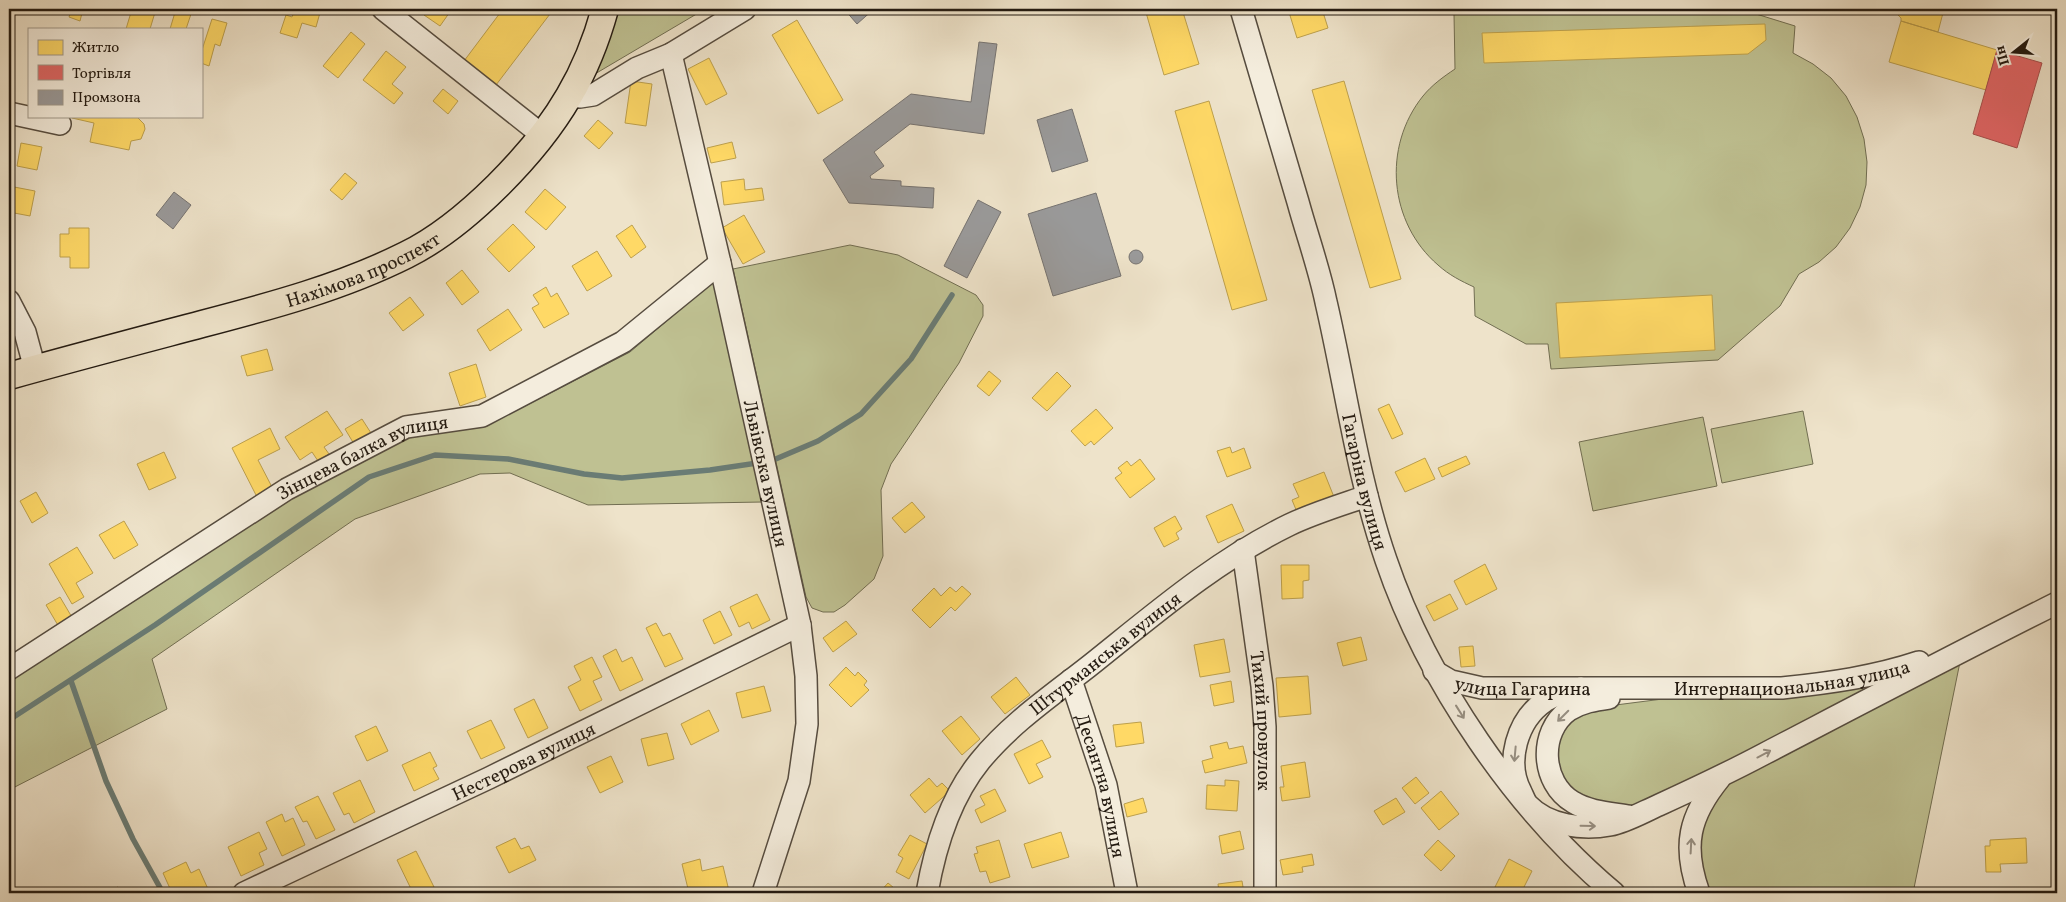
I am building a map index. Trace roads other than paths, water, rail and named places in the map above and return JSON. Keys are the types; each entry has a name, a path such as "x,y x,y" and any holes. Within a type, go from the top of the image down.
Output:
{"main road":[{"name":"Нахімова проспект","path":"9,376 274,305 355,277 407,255 451,226 485,197 542,135 569,96 598,32 605,9"}],"street":[{"path":"383,9 542,135"},
{"path":"569,96 593,95 637,68 671,54 745,9"},
{"name":"Гагаріна вулиця","path":"1242,9 1326,299 1357,458 1367,496 1385,559 1406,615 1434,670 1478,740 1527,805 1587,870 1614,893"},
{"name":"Львівська вулиця","path":"671,54 720,263 800,625 806,676 807,724 800,771 763,893"},
{"path":"9,113 28,117"},
{"path":"32,118 60,124"},
{"name":"Зінцева балка вулиця","path":"9,669 287,489 406,427 482,416 623,342 720,263"},
{"path":"9,301 25,332 35,369"},
{"name":"Штурманська вулиця","path":"927,893 942,834 956,798 980,762 1010,730 1197,581 1243,550 1289,525 1367,496"},
{"name":"Тихий провулок","path":"1243,550 1262,686 1265,727 1265,893"},
{"path":"1992,635 2057,603"},
{"name":"Нестерова вулиця","path":"244,893 489,778 800,625"},
{"name":"Интернациональная улица","path":"1580,688 1782,688 1830,683 1886,673 1928,660 1992,635"},
{"name":"Интернациональная улица","path":"1527,805 1553,820 1567,825 1589,828 1612,825 1721,777 1992,635"},
{"name":"улица Гагарина","path":"1434,670 1451,681 1482,688 1580,688"},
{"name":"Десантна вулиця","path":"1072,680 1106,785 1127,893"},
{"path":"1633,817 1584,808 1562,794 1554,783 1548,764 1548,745 1552,732 1558,721 1567,711 1578,704 1591,700 1694,687"},
{"name":"улица Гагарина","path":"1527,805 1518,788 1514,769 1514,750 1520,731 1530,714 1544,702 1562,692 1580,688"},
{"name":"Интернациональная улица","path":"1699,893 1692,874 1690,847 1694,822 1704,797 1721,777"}],"waterway":[{"path":"9,720 155,625 369,477 435,455 508,459 584,474 622,478 710,470 771,461 818,441 861,414 911,359 952,295"},
{"path":"71,681 106,781 133,839 163,893"}]}
